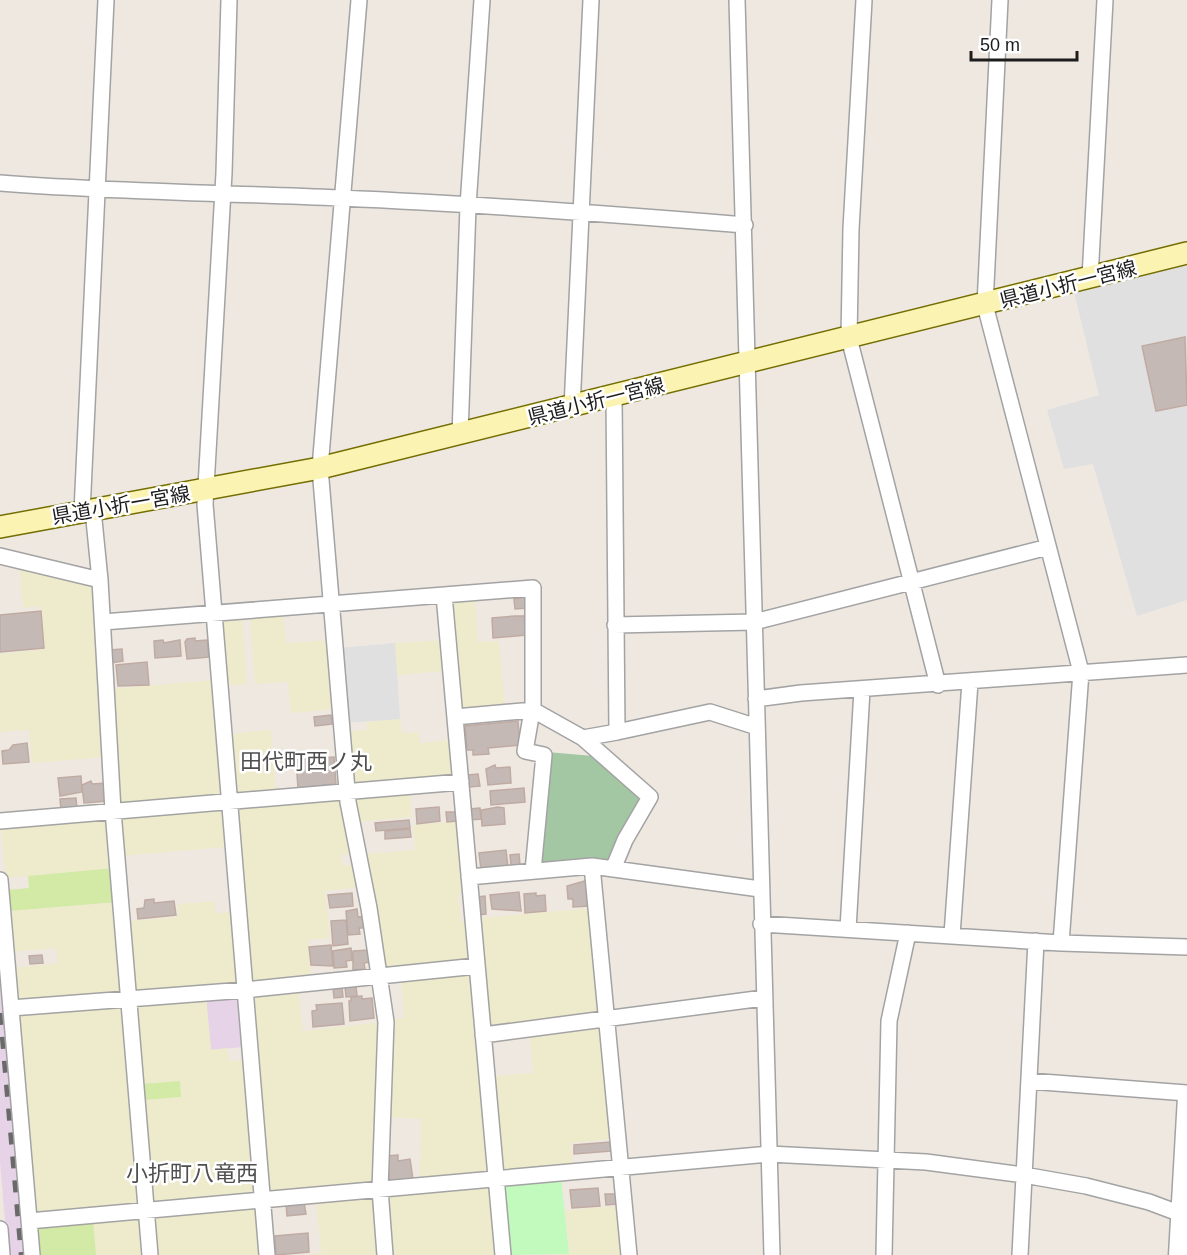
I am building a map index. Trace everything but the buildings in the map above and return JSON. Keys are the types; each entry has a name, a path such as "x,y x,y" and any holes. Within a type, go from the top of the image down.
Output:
{"main road":[{"name":"県道小折一宮線","path":"0,526 320,468 572,408 1187,253"}],"street":[{"path":"106,0 97,191 87,511 100,580 113,811 150,1255"},
{"path":"229,0 224,194 207,490 214,614 267,1255"},
{"path":"359,0 320,468 347,792 369,908 386,1022 380,1189 386,1255"},
{"path":"460,435 468,206 482,0"},
{"path":"572,408 591,0"},
{"path":"738,0 747,364 752,457 760,889 772,1255"},
{"path":"864,0 851,228 849,338 938,685"},
{"path":"1000,0 985,305 1081,672 1061,943"},
{"path":"1090,278 1105,0"},
{"path":"0,183 97,191 342,198 580,211 745,225"},
{"path":"614,397 617,732"},
{"path":"615,625 754,622 1048,547"},
{"path":"0,556 100,580"},
{"path":"103,622 533,588 532,710 525,751 543,755 533,871"},
{"path":"444,595 502,1255"},
{"path":"756,699 1187,665"},
{"path":"952,935 970,682"},
{"path":"848,929 862,690"},
{"path":"455,717 532,710 583,738 650,797 624,840 614,869"},
{"path":"583,738 710,712 757,727"},
{"path":"0,821 461,782"},
{"path":"469,877 592,866 760,889"},
{"path":"592,866 628,1255"},
{"path":"0,880 32,1255"},
{"path":"761,924 1061,943 1187,947"},
{"path":"884,1255 889,1021 908,933"},
{"path":"1020,1255 1036,941"},
{"path":"11,1008 245,990 477,966"},
{"path":"483,1035 764,998"},
{"path":"1029,1081 1187,1095 1184,1192 1178,1255"},
{"path":"29,1221 769,1154 885,1160 1024,1175 1086,1185 1149,1202 1181,1214"},
{"path":"0,1229 2,1255"}],"shaded area":[{"path":"1187,257 1187,600 1137,616 1093,464 1064,469 1047,410 1099,395 1073,288"},
{"path":"19,565 92,583 96,590 106,757 32,763 29,730 0,732 0,654 45,649 41,606 23,608"},
{"path":"475,598 478,642 499,641 505,709 464,712 459,708 450,605 454,600"},
{"path":"283,612 286,643 329,640 334,709 291,713 288,682 255,684 250,614"},
{"path":"242,615 247,684 225,686 220,620"},
{"path":"443,640 446,671 397,675 395,643"},
{"path":"395,643 400,719 344,723 339,648"},
{"path":"212,680 222,790 216,797 122,805 117,800 110,689"},
{"path":"400,719 402,733 419,732 420,743 451,740 453,771 447,778 354,786 345,731 367,730 366,722"},
{"path":"271,730 276,793 241,797 234,790 228,734"},
{"path":"410,792 412,817 356,822 352,803 356,797"},
{"path":"337,799 343,802 353,853 341,855 343,866 356,864 360,887 325,891 330,938 308,940 312,979 254,984 249,979 236,813 242,807"},
{"path":"215,808 223,814 226,847 122,856 119,821 122,816"},
{"path":"105,816 110,821 114,868 6,878 1,830 5,825"},
{"path":"460,821 466,892 458,893 461,922 469,922 472,963 383,969 363,854 415,850 413,825"},
{"path":"214,901 216,913 232,912 238,981 234,986 137,994 133,991 127,921 178,917 177,904"},
{"path":"117,902 124,990 119,995 21,1003 16,1000 14,968 58,963 56,948 12,952 9,911"},
{"path":"592,908 601,1011 597,1015 493,1029 489,1026 479,918"},
{"path":"0,932 28,1255 8,1255 0,1162"},
{"path":"473,970 489,1169 487,1173 420,1179 421,1119 388,1117 392,1019 404,1018 401,978"},
{"path":"298,988 303,1031 381,1022 375,1180 372,1184 276,1193 267,1186 251,998 255,993"},
{"path":"235,995 239,999 243,1047 211,1050 206,997"},
{"path":"206,997 211,1050 227,1048 229,1061 245,1060 256,1187 250,1193 156,1203 151,1200 143,1100 181,1097 180,1081 142,1084 136,1006 140,1002"},
{"path":"120,1004 126,1008 140,1200 138,1204 40,1213 35,1208 19,1016 22,1012"},
{"path":"598,1025 603,1028 614,1139 571,1143 573,1167 504,1173 501,1168 492,1076 533,1073 530,1034"},
{"path":"492,1187 497,1255 389,1255 386,1198 390,1192"},
{"path":"372,1194 376,1198 381,1255 304,1255 321,1253 316,1199"},
{"path":"250,1205 257,1211 260,1255 156,1255 153,1218 156,1214"},
{"path":"620,1206 625,1255 554,1255 569,1253 565,1210"},
{"path":"138,1216 143,1220 146,1255 96,1255 93,1220"}],"green space":[{"path":"547,752 593,756 641,797 641,802 613,857 607,861 537,866"},
{"path":"114,868 117,902 9,911 7,890 29,888 28,876"},
{"path":"180,1081 181,1097 143,1100 142,1084"},
{"path":"561,1177 569,1254 508,1255 502,1188 506,1183"},
{"path":"93,1220 96,1255 38,1255 36,1229 40,1224"}],"railway":[{"path":"0,1013 21,1255"}],"district":[{"name":"田代町西ノ丸","path":"306,761"},
{"name":"小折町八竜西","path":"192,1173"}]}
